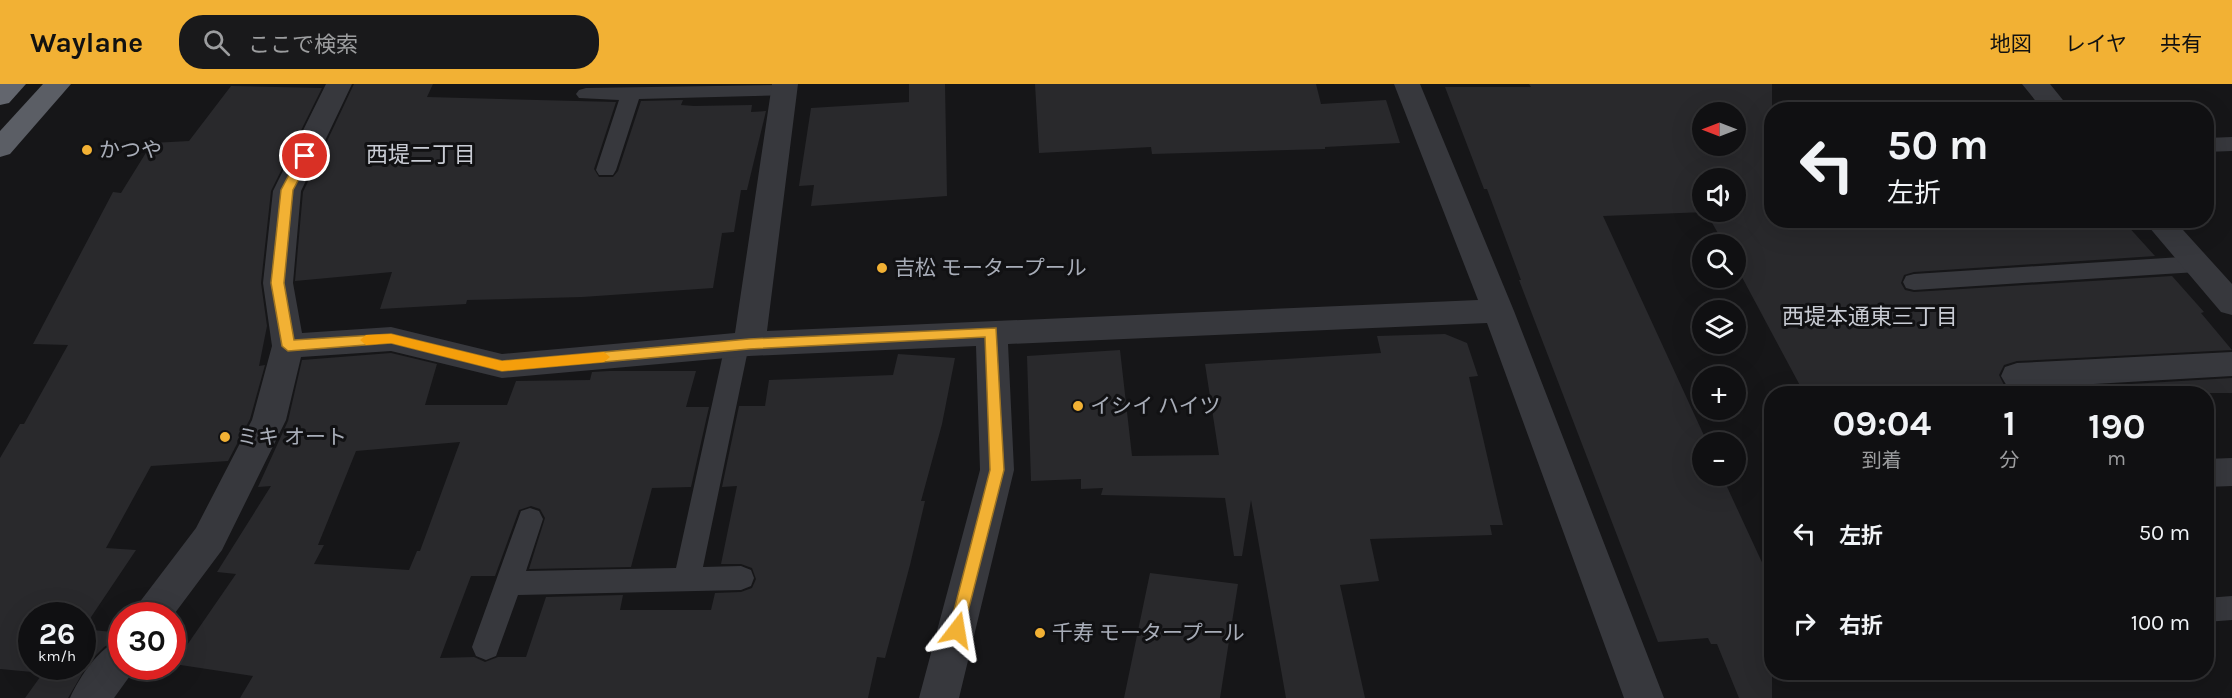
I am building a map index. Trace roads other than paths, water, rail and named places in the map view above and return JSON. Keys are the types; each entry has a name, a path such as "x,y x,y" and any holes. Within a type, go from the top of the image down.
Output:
{"highway":[{"path":"0,98 13,84"},
{"path":"0,148 58,84"}],"street":[{"path":"162,602 209,539 269,420 288,346 278,283 287,190 339,84"},
{"path":"1407,84 1498,311 1644,698"},
{"path":"2035,84 2051,102"},
{"path":"743,344 785,87"},
{"path":"2164,228 2232,304"},
{"path":"288,346 391,339 502,366 743,344 1498,311"},
{"path":"939,698 997,470 991,332"},
{"path":"2024,386 2017,376 2232,364"},
{"path":"2214,473 2232,472"},
{"path":"90,698 108,674"}],"lane":[{"path":"586,94 785,87"},
{"path":"606,170 631,93"},
{"path":"2214,145 2232,144"},
{"path":"1914,282 2197,264"},
{"path":"687,578 743,344"},
{"path":"486,647 530,519"},
{"path":"509,583 741,578"},
{"path":"2214,609 2232,608"}],"place":[{"name":"かつや","path":"87,150"},
{"name":"吉松 モータープール","path":"882,268"},
{"name":"イシイ ハイツ","path":"1078,406"},
{"name":"ミキ オート","path":"225,437"},
{"name":"千寿 モータープール","path":"1040,633"}],"district":[{"name":"西堤二丁目","path":"421,155"},
{"name":"西堤本通東三丁目","path":"1870,317"}]}
